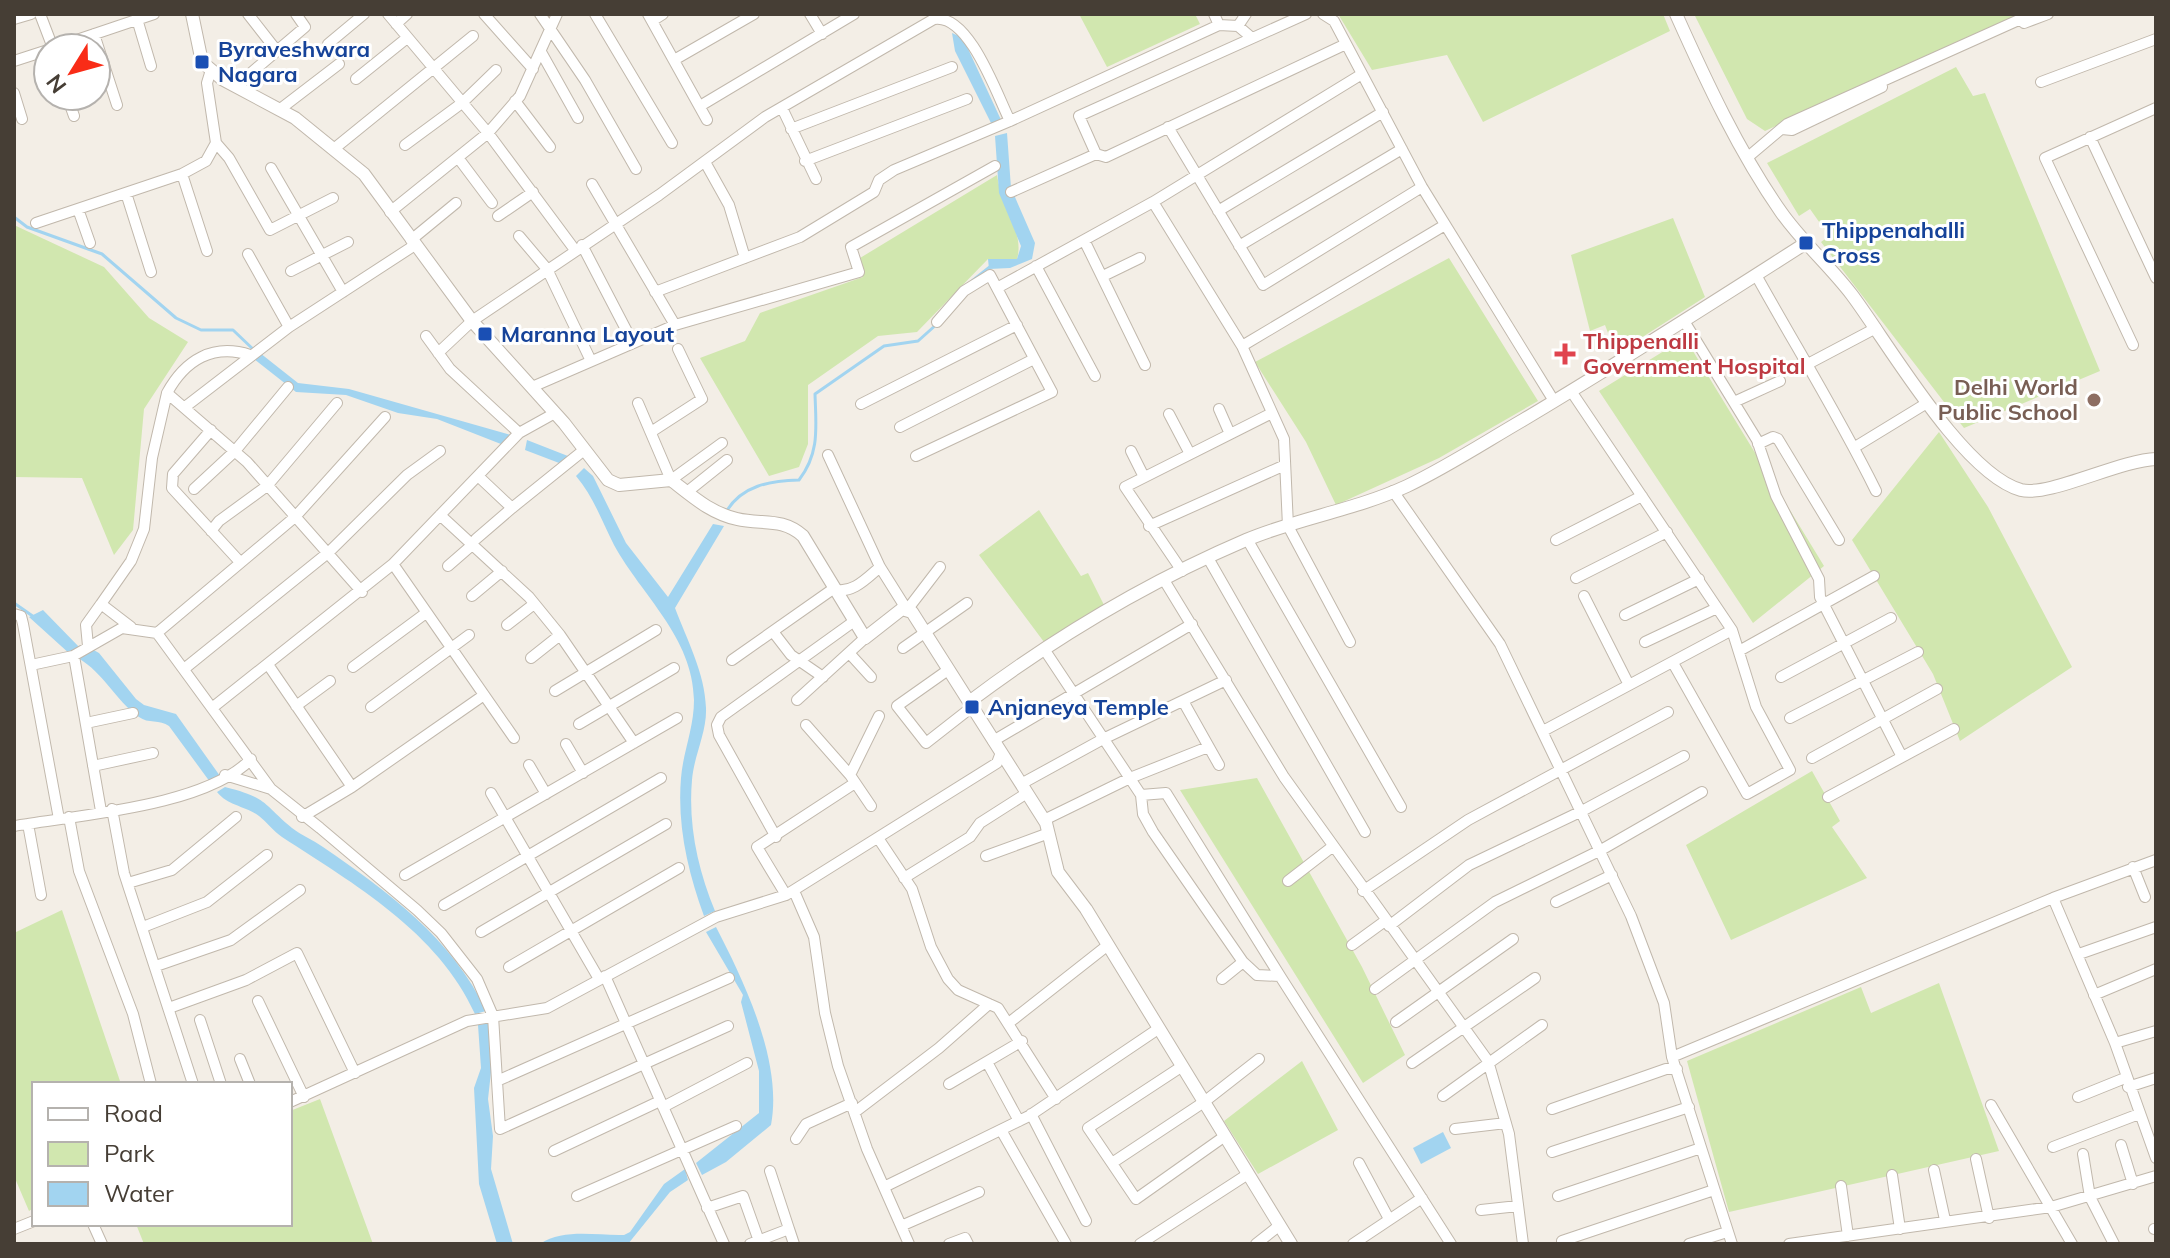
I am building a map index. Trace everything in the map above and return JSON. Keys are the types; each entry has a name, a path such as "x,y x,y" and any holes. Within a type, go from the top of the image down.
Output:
{"street":[{"path":"14,19 31,14"},
{"path":"100,32 154,14"},
{"path":"192,14 197,51 211,70 335,148 364,174 472,321 555,413 577,457 614,484 671,480 722,443"},
{"path":"248,14 277,51"},
{"path":"222,79 245,78 305,27 296,14"},
{"path":"328,44 364,14"},
{"path":"388,14 579,248 633,343"},
{"path":"396,24 407,14"},
{"path":"484,14 533,69"},
{"path":"540,14 551,26 636,169"},
{"path":"390,212 459,159 488,133 515,101 557,14"},
{"path":"595,14 672,143"},
{"path":"663,14 650,17 707,120"},
{"path":"674,60 754,14"},
{"path":"810,14 822,34"},
{"path":"700,106 854,14"},
{"path":"1214,14 1219,25"},
{"path":"1238,26 1246,14"},
{"path":"1096,154 1079,116 1306,14"},
{"path":"1323,14 1334,21 1422,187 1554,401"},
{"path":"1676,14 1748,157 1781,212 1825,261 1927,403 2003,482 2024,491 2156,459"},
{"path":"1748,157 1782,129 1815,110 2032,14"},
{"path":"1782,129 1792,130 2017,23 2048,14"},
{"path":"438,353 472,321 782,108 939,18 960,29 972,43 1010,121"},
{"path":"137,19 151,66"},
{"path":"655,292 821,225 874,192 879,180 894,170 1010,121 1219,25 1238,26 1252,38"},
{"path":"335,148 435,70 473,36"},
{"path":"356,79 407,38"},
{"path":"2041,82 2156,40"},
{"path":"1011,192 1096,154 1106,157 1125,151 1168,127 1346,44"},
{"path":"541,52 578,118"},
{"path":"279,110 339,64"},
{"path":"791,129 952,67"},
{"path":"211,70 207,83 216,143 229,158 270,230 333,198"},
{"path":"405,145 462,103 496,70"},
{"path":"997,288 1085,242 1362,74"},
{"path":"112,90 117,105"},
{"path":"14,93 22,119"},
{"path":"805,161 967,99"},
{"path":"515,101 550,147"},
{"path":"782,108 816,179"},
{"path":"2133,345 2045,158 2156,108"},
{"path":"73,112 74,116"},
{"path":"1218,211 1383,112"},
{"path":"1168,127 1263,285 1422,187"},
{"path":"2090,137 2156,278"},
{"path":"36,223 182,174 206,161 216,143"},
{"path":"1239,246 1402,149"},
{"path":"459,159 492,203"},
{"path":"705,162 729,205 745,258"},
{"path":"532,387 675,325 859,272 851,247 995,166"},
{"path":"271,168 343,292"},
{"path":"182,174 207,251"},
{"path":"592,184 675,325"},
{"path":"498,216 533,192"},
{"path":"126,193 151,272"},
{"path":"1153,202 1242,346 1284,439 1288,526 1350,642"},
{"path":"185,407 256,350 413,242 456,203"},
{"path":"78,209 90,243"},
{"path":"1242,346 1445,225"},
{"path":"519,236 547,269 591,361"},
{"path":"291,271 348,242"},
{"path":"1085,242 1145,365"},
{"path":"948,670 897,706 926,743 1044,649 1164,580 1247,539 1393,491 1571,391 1806,243"},
{"path":"248,254 289,327"},
{"path":"1103,276 1140,258"},
{"path":"1036,266 1095,376"},
{"path":"916,456 1052,392 990,275 964,291 937,322"},
{"path":"1756,275 1806,365 1832,403 1876,491"},
{"path":"1684,321 1758,444 1776,496 1819,579 1824,604 1902,757"},
{"path":"861,404 1017,325"},
{"path":"1806,365 1876,328"},
{"path":"426,336 450,369 516,436"},
{"path":"192,1082 93,766 80,651 86,625 131,561 144,529 152,458 167,393 174,381 199,356 216,349 256,350"},
{"path":"651,432 702,399 678,349"},
{"path":"900,427 1034,359"},
{"path":"1734,402 1780,381"},
{"path":"194,489 235,451 288,387"},
{"path":"1571,391 1732,630 1756,707 1790,770 1747,794 1673,663"},
{"path":"167,393 235,451 362,592"},
{"path":"211,531 219,521 267,486 337,403"},
{"path":"638,403 671,480 707,509 738,519 792,526 803,536 865,638"},
{"path":"1855,447 1927,403"},
{"path":"1219,409 1230,434"},
{"path":"212,708 362,592 516,436 555,413"},
{"path":"1182,571 1125,487 1272,413"},
{"path":"1169,414 1190,454"},
{"path":"157,633 295,517 385,417"},
{"path":"211,430 170,481 172,488 240,562"},
{"path":"1758,444 1773,437 1778,439 1839,540"},
{"path":"184,669 329,552 407,475 440,451"},
{"path":"1131,451 1144,477"},
{"path":"828,455 880,567 1044,820 1058,872 1108,945 1291,1244"},
{"path":"448,566 512,508 577,457"},
{"path":"687,492 727,460"},
{"path":"1149,526 1285,465"},
{"path":"478,476 512,508"},
{"path":"1393,491 1500,644 1601,850 1664,1003 1672,1057 1732,1244"},
{"path":"1556,540 1642,496"},
{"path":"440,515 474,543 534,604 587,671 634,743"},
{"path":"1576,578 1667,532"},
{"path":"1247,539 1401,807"},
{"path":"1208,558 1365,832"},
{"path":"393,564 514,738"},
{"path":"732,660 833,589 842,591 853,587 880,567"},
{"path":"907,610 940,567"},
{"path":"472,596 502,571"},
{"path":"1739,651 1874,576"},
{"path":"1625,615 1699,579"},
{"path":"1164,580 1284,777 1488,1061 1506,1123 1523,1244"},
{"path":"1584,596 1629,685"},
{"path":"903,648 967,603"},
{"path":"101,604 131,627"},
{"path":"507,625 534,604"},
{"path":"1645,642 1717,608"},
{"path":"797,700 899,610 907,610"},
{"path":"353,667 426,613"},
{"path":"14,614 21,616 64,818 79,871 133,1014 150,1082"},
{"path":"1781,677 1891,618"},
{"path":"776,837 719,735 717,725 721,717 803,661 853,622"},
{"path":"993,741 1192,624"},
{"path":"31,665 80,651 122,628 157,633 271,789 441,933 477,979 493,1016 500,1129 728,1026"},
{"path":"555,691 656,630"},
{"path":"1543,731 1732,630"},
{"path":"774,633 791,655 823,677"},
{"path":"371,707 469,635"},
{"path":"531,658 560,635"},
{"path":"1044,649 1141,795 1143,814 1153,832 1243,962 1257,975 1280,976"},
{"path":"1790,718 1918,652"},
{"path":"850,654 871,677"},
{"path":"269,666 352,787"},
{"path":"579,724 674,668"},
{"path":"904,878 970,837 980,823 1024,788 1103,739 1226,680"},
{"path":"296,706 330,681"},
{"path":"1812,758 1937,689"},
{"path":"302,817 352,787 484,695"},
{"path":"1183,701 1219,765"},
{"path":"1363,891 1432,842 1668,712"},
{"path":"86,723 133,713"},
{"path":"879,716 852,779 776,837 757,847 790,893 814,937 825,1013 853,1108 909,1244"},
{"path":"405,875 677,718"},
{"path":"806,725 871,806"},
{"path":"1828,797 1954,729"},
{"path":"566,744 583,773"},
{"path":"1044,820 1130,778 1208,747"},
{"path":"93,766 153,753"},
{"path":"292,1101 475,1020 547,1008 712,919 790,893 997,763 1000,755"},
{"path":"1352,945 1387,924 1469,865 1582,811 1684,756"},
{"path":"41,895 18,823 187,796 225,775 240,771 251,759"},
{"path":"529,765 546,794"},
{"path":"225,775 271,789"},
{"path":"444,905 661,778"},
{"path":"1375,989 1495,902 1601,850 1702,792"},
{"path":"491,793 570,930 602,977 627,1025 724,1244"},
{"path":"1141,795 1166,793 1451,1244"},
{"path":"128,883 172,870 236,817"},
{"path":"481,932 666,824"},
{"path":"986,856 1049,833"},
{"path":"878,838 904,878 948,979 958,990 998,1008 1010,1022 1056,1099"},
{"path":"1288,881 1332,847"},
{"path":"143,927 207,902 267,855"},
{"path":"1672,1057 2053,898 2156,860"},
{"path":"2133,867 2145,897"},
{"path":"509,967 679,868"},
{"path":"1556,902 1612,875"},
{"path":"156,966 231,940 300,890"},
{"path":"2053,898 2115,1043 2156,1158"},
{"path":"2079,954 2156,927"},
{"path":"1396,1022 1513,939"},
{"path":"1010,1022 1108,945"},
{"path":"169,1008 246,980 297,953 355,1073"},
{"path":"1222,979 1243,962"},
{"path":"2094,995 2156,969"},
{"path":"497,1081 729,978"},
{"path":"1412,1063 1535,978"},
{"path":"258,1001 304,1097"},
{"path":"796,1139 806,1124 853,1108 939,1048 989,1004"},
{"path":"200,1020 220,1082"},
{"path":"1443,1096 1482,1072 1488,1061 1542,1025"},
{"path":"884,1187 1019,1121 1158,1029"},
{"path":"2115,1043 2156,1031"},
{"path":"949,1084 1022,1041"},
{"path":"240,1059 249,1082"},
{"path":"1112,1163 1204,1102 1259,1059"},
{"path":"987,1062 1019,1121"},
{"path":"554,1151 747,1063"},
{"path":"1181,1067 1088,1128 1136,1199 1225,1136"},
{"path":"1552,1109 1666,1069 1677,1069"},
{"path":"2078,1097 2127,1082 2156,1078"},
{"path":"1991,1105 2072,1244"},
{"path":"1552,1152 1689,1107"},
{"path":"1031,1114 1086,1221"},
{"path":"2053,1147 2139,1114"},
{"path":"1455,1129 1506,1123"},
{"path":"577,1196 736,1126"},
{"path":"1001,1130 1066,1244"},
{"path":"2121,1145 2133,1184"},
{"path":"1558,1196 1701,1148"},
{"path":"2083,1154 2090,1197 2114,1244"},
{"path":"1976,1159 1989,1218"},
{"path":"1359,1163 1389,1219"},
{"path":"1934,1170 1945,1220"},
{"path":"770,1171 794,1244"},
{"path":"1140,1244 1248,1174"},
{"path":"1892,1175 1900,1229"},
{"path":"1789,1244 2051,1207 2156,1176"},
{"path":"1841,1186 1848,1236"},
{"path":"1562,1241 1714,1190"},
{"path":"901,1226 979,1192"},
{"path":"707,1208 743,1196 754,1242 789,1229"},
{"path":"1353,1244 1422,1198"},
{"path":"1481,1210 1518,1206"},
{"path":"1256,1244 1280,1225"},
{"path":"1689,1244 1727,1232"},
{"path":"949,1244 965,1238 968,1244"}],"green space":[{"path":"1079,14 1195,14 1200,24 1107,67"},
{"path":"1338,14 1663,14 1670,31 1483,122 1447,55 1372,70"},
{"path":"1694,14 2020,14 1765,131 1747,119"},
{"path":"1956,67 1973,96 1985,93 2100,371 1964,428 1821,242 1829,236 1810,209 1799,216 1767,163"},
{"path":"997,175 1018,239 1017,259 988,259 917,332 878,336 808,385 808,444 799,467 769,476 700,358 745,341 760,313 863,277 860,258"},
{"path":"1673,218 1705,297 1616,354 1605,325 1590,331 1571,255"},
{"path":"14,225 104,267 149,318 188,342 144,409 133,530 114,555 82,478 14,477"},
{"path":"1449,258 1538,401 1439,458 1336,505 1306,442 1255,362"},
{"path":"1685,338 1824,566 1753,623 1599,391"},
{"path":"1939,432 1988,507 2072,667 1960,741 1933,674 1852,540"},
{"path":"1039,510 1081,576 1088,573 1104,605 1044,642 979,555"},
{"path":"1812,771 1840,821 1832,827 1867,878 1731,940 1686,845"},
{"path":"1257,778 1362,967 1405,1055 1363,1083 1180,790"},
{"path":"62,910 120,1082 32,1082 32,1209 29,1211 14,1176 14,933"},
{"path":"1939,983 1999,1151 1729,1212 1687,1061 1861,987 1871,1013"},
{"path":"1302,1061 1338,1130 1258,1174 1224,1121"},
{"path":"320,1099 373,1244 144,1244 137,1226 292,1226 292,1110"}],"water":[{"path":"952,33 963,38 1002,122 992,125 955,51"},
{"path":"1007,133 1011,188 1035,243 1032,259 1010,268 989,269 988,259 1017,259 1021,246 999,193 995,136"},
{"path":"260,353 298,383 349,389 511,435 506,446 437,419 398,413 346,395 296,392 254,359"},
{"path":"527,440 573,458 567,466 525,450"},
{"path":"584,468 593,476 626,543 668,597 713,524 724,526 675,608 695,657 705,695 706,717 693,771 691,797 696,847 715,911 704,916 682,831 680,796 682,768 694,710 691,677 676,637 625,564 576,476"},
{"path":"43,610 80,648 71,655 29,617"},
{"path":"90,648 99,653 136,699 144,705 176,714 220,776 210,782 169,726 143,719 78,658"},
{"path":"225,787 263,802 292,828 394,899 456,961 486,1011 475,1014 439,958 392,912 282,837 259,816 221,797 217,792"},
{"path":"716,927 758,1023 771,1075 773,1101 771,1125 726,1162 702,1175 696,1163 759,1113 759,1071 741,1002 743,995 706,932"},
{"path":"489,1023 494,1045 488,1099 493,1136 491,1169 513,1244 497,1244 479,1184 474,1088 481,1068 478,1025"},
{"path":"1443,1132 1451,1148 1421,1164 1413,1148"},
{"path":"685,1169 688,1180 670,1192 628,1244 540,1244 570,1234 624,1235 630,1232 664,1184"}],"waterway":[{"path":"14,217 27,227 102,254 176,318 201,330 233,330 255,351"},
{"path":"972,281 991,266"},
{"path":"726,512 748,490 799,480 814,450 815,394 884,346 918,341 937,324"},
{"path":"14,603 34,617"}],"place":[{"name":"Byraveshwara Nagara","path":"202,62"},
{"name":"Thippenahalli Cross","path":"1806,243"},
{"name":"Maranna Layout","path":"485,334"},
{"name":"Thippenalli Government Hospital","path":"1565,354"},
{"name":"Delhi World Public School","path":"2094,400"},
{"name":"Anjaneya Temple","path":"972,707"}]}
